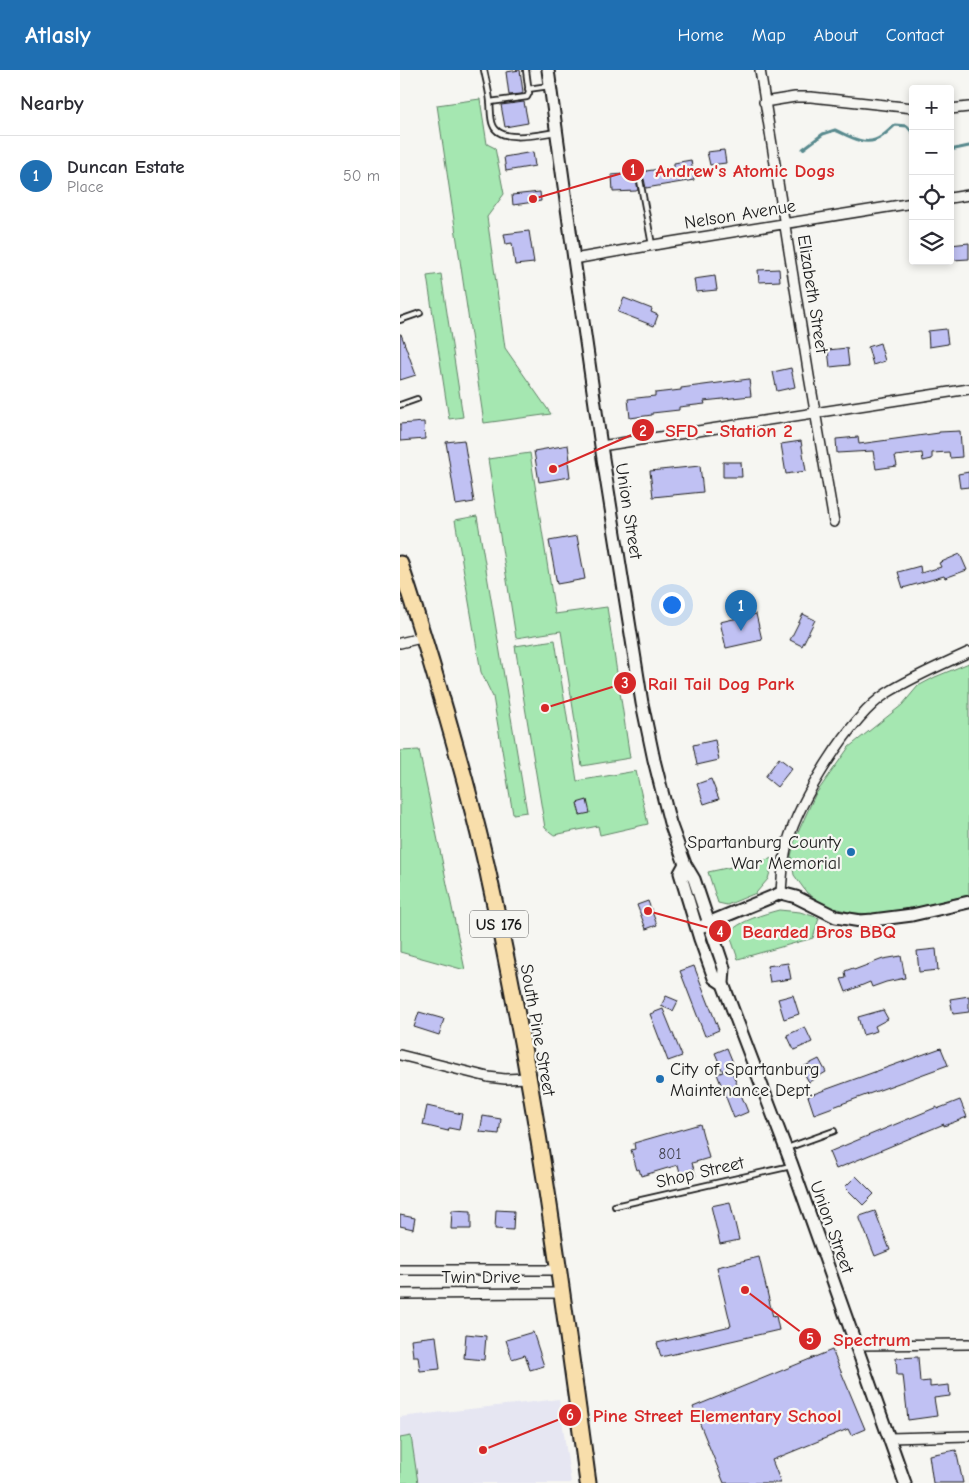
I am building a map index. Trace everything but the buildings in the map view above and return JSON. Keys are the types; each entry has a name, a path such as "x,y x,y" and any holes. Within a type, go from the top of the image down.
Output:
{"highway":[{"name":"South Pine Street","path":"400,564 424,637 453,738 490,879 506,955 560,1270 588,1483"}],"main road":[{"name":"Union Street","path":"548,70 601,446 642,703 654,760 670,823 685,864 694,880 724,968 723,984 792,1165 905,1483"},
{"name":"Union Street","path":"685,864 680,873 697,929 714,978 723,984"},
{"path":"697,929 781,893 796,897 836,917 861,921 912,915 969,902"}],"street":[{"name":"Elizabeth Street","path":"760,70 834,522"},
{"path":"764,102 795,97 811,97 909,108"},
{"path":"954,109 969,107"},
{"path":"954,197 969,195"},
{"name":"Nelson Avenue","path":"574,260 652,245 909,204"},
{"path":"601,446 969,389"},
{"path":"400,644 424,637"},
{"path":"781,893 782,869 788,842 796,820 823,768 846,736 871,706 887,694 928,670 969,652"},
{"path":"400,1055 488,1077 504,1079 528,1078"},
{"name":"Twin Drive","path":"400,1270 560,1270"},
{"name":"Twin Drive","path":"400,1294 563,1293"},
{"path":"856,1345 969,1344"},
{"path":"889,1438 969,1436"}],"lane":[{"path":"484,70 493,125 497,131 506,136 520,137 557,132"},
{"path":"490,102 527,97 526,70"},
{"path":"528,89 550,86"},
{"path":"640,180 652,245"},
{"path":"400,320 420,313"},
{"path":"400,405 417,399"},
{"path":"786,1149 834,1130"},
{"name":"Shop Street","path":"615,1206 792,1165"}],"shaded area":[{"path":"559,1399 571,1483 400,1483 400,1417"}],"green space":[{"path":"480,99 487,144 495,148 504,194 487,217 505,348 551,414 484,423 437,105"},
{"path":"441,274 463,417 449,419 427,276"},
{"path":"530,453 555,614 607,607 630,758 582,766 561,631 516,638 488,459"},
{"path":"477,516 527,812 513,814 493,697 481,672 455,520"},
{"path":"555,640 577,781 636,771 648,824 600,835 598,826 554,835 545,828 515,646"},
{"path":"969,663 969,895 910,909 876,914 853,913 826,906 807,893 794,875 791,856 795,839 815,795 849,747 902,705 918,686"},
{"path":"419,750 465,970 400,952 400,751"},
{"path":"774,858 768,879 756,893 727,905 718,903 708,872"},
{"path":"779,910 800,912 819,918 813,938 738,959 729,933 745,922"},
{"path":"411,1436 418,1483 400,1483 400,1438"}],"waterway":[{"path":"803,149 823,134 835,130 855,139 865,141 878,139 895,125 907,126 910,130"},
{"path":"954,149 969,146"}],"place":[{"name":"Andrew's Atomic Dogs","path":"533,199"},
{"name":"SFD - Station 2","path":"553,469"},
{"name":"Duncan Estate","path":"741,631"},
{"name":"Rail Tail Dog Park","path":"545,708"},
{"name":"Spartanburg County War Memorial","path":"851,852"},
{"name":"Bearded Bros BBQ","path":"648,911"},
{"name":"City of Spartanburg Maintenance Dept.","path":"660,1079"},
{"name":"Spectrum","path":"745,1290"},
{"name":"Pine Street Elementary School","path":"483,1450"}]}
